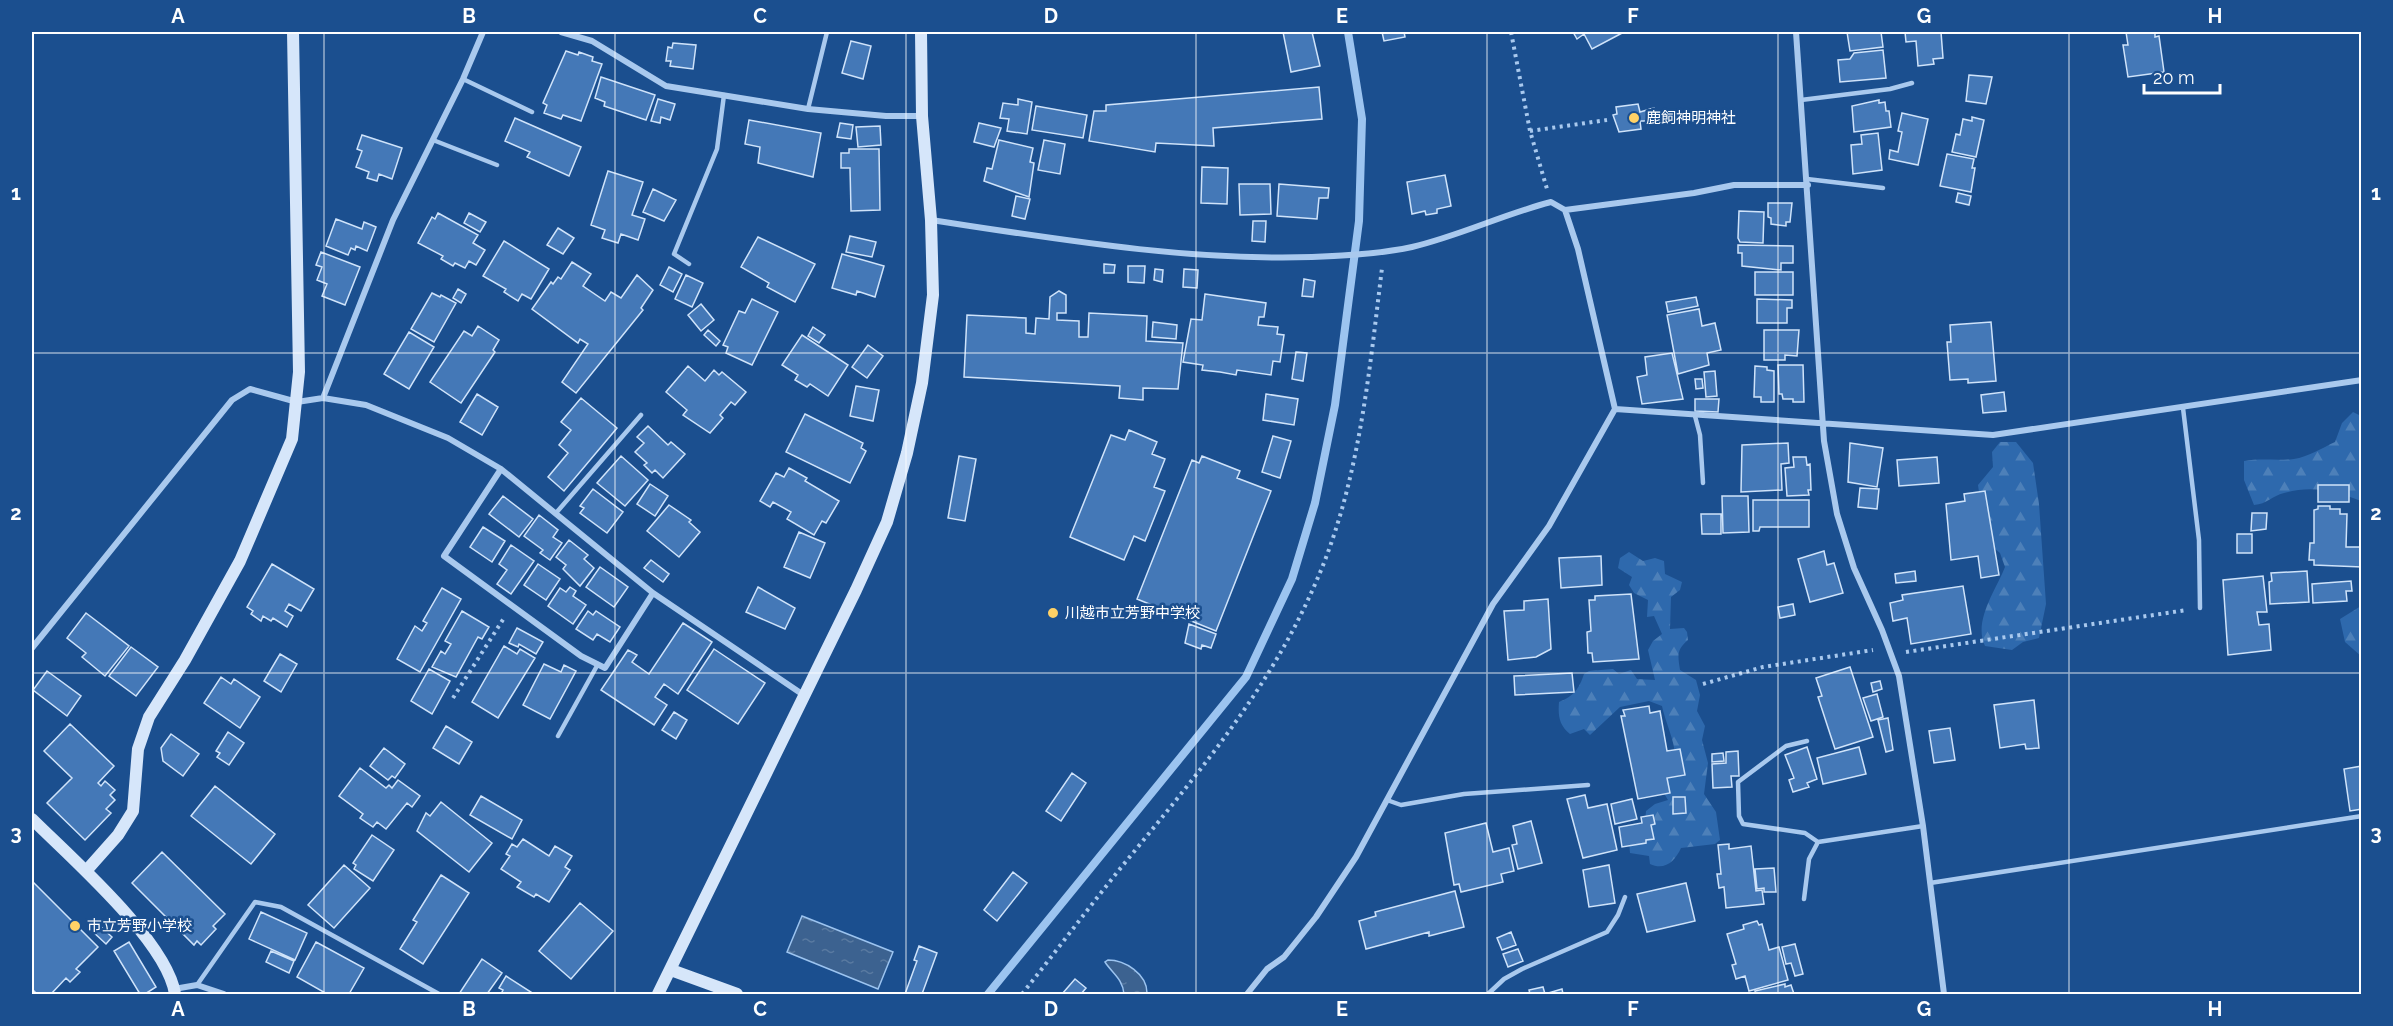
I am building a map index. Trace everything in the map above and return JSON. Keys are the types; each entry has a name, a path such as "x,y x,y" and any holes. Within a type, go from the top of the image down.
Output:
{"street":[{"path":"86,871 118,836 133,811 138,749 149,717 185,660 240,561 292,439 297,402 293,32"},
{"path":"323,398 393,220 463,79 483,32"},
{"path":"561,32 592,42 666,86 808,109 886,116 922,116"},
{"path":"658,994 806,696 887,522 907,453 922,383 933,295 931,220 922,116 921,32"},
{"path":"1796,32 1823,422 1837,514 1854,568 1899,676 1923,826 1944,994"},
{"path":"931,220 1078,242 1198,254 1270,258 1343,256 1411,247 1551,202 1565,210 1694,193 1734,185 1808,182"},
{"path":"1247,994 1267,969 1284,957 1316,917 1356,857 1493,604 1549,526 1615,409 1578,249 1565,210"},
{"path":"1615,409 1695,416 1823,422 1923,432 1993,435 2361,380"},
{"path":"32,648 232,400 250,389 297,402 323,398 366,405 448,438 501,469 653,593 806,696"},
{"path":"501,469 444,556 581,656 605,668 653,593"},
{"path":"32,819 129,917 152,948 174,992 197,985 224,994"},
{"path":"671,970 737,994"}],"lane":[{"path":"808,109 828,32"},
{"path":"463,79 532,112"},
{"path":"1802,100 1890,89 1912,83"},
{"path":"689,264 674,254 717,149 724,94"},
{"path":"433,140 497,165"},
{"path":"1808,182 1883,188"},
{"path":"2183,408 2199,540 2199,608"},
{"path":"556,513 642,415"},
{"path":"1695,416 1700,435 1703,483"},
{"path":"558,736 598,664"},
{"path":"1807,741 1786,746 1738,782 1739,816 1743,824 1805,833 1818,842 1923,826"},
{"path":"1387,800 1401,805 1464,794 1587,785"},
{"path":"1930,883 2361,816"},
{"path":"1804,899 1809,859 1818,842"},
{"path":"1488,994 1504,978 1606,932 1618,915 1625,897"},
{"path":"197,985 255,902 281,907 439,994"}],"path":[{"path":"1511,32 1530,131 1551,202"},
{"path":"1530,131 1607,120"},
{"path":"1022,994 1204,768 1266,681 1290,637 1321,570 1339,519 1354,460 1385,250"},
{"path":"453,698 512,606"},
{"path":"1891,654 2199,608"},
{"path":"1703,684 1763,667 1858,654 1888,646"}],"green space":[{"path":"2353,412 2361,416 2361,501 2333,492 2304,489 2284,493 2254,505 2244,480 2244,461 2294,459 2315,452 2335,442 2342,423"},
{"path":"2000,442 2016,442 2033,463 2039,504 2046,604 2039,638 2023,642 2012,650 1985,646 1982,636 1987,606 2005,567 2000,553 1986,541 1978,485 1993,467 1992,452"},
{"path":"1629,552 1643,561 1655,558 1664,561 1665,574 1682,582 1680,590 1671,597 1670,629 1684,628 1687,632 1688,640 1681,647 1679,654 1680,670 1696,680 1700,695 1697,711 1705,726 1702,740 1708,763 1704,794 1716,812 1720,840 1715,844 1681,848 1673,861 1660,866 1650,864 1649,856 1630,853 1629,839 1645,824 1646,811 1655,804 1668,800 1662,790 1673,766 1675,752 1662,706 1649,701 1620,707 1590,735 1584,729 1570,734 1561,724 1559,716 1559,702 1575,691 1584,674 1589,671 1613,669 1619,674 1631,670 1637,679 1655,680 1648,650 1653,641 1662,634 1654,616 1647,617 1648,600 1634,593 1629,585 1632,577 1618,568 1620,558"},
{"path":"2361,602 2362,656 2345,642 2340,619 2361,606"}],"water":[{"path":"802,916 893,952 878,989 787,952"},
{"path":"1108,960 1121,962 1134,969 1143,980 1147,993 1124,994 1119,980 1105,962"}],"building":[{"path":"1283,32 1312,32 1320,66 1291,72"},
{"path":"1382,32 1404,32 1405,37 1384,41"},
{"path":"1573,32 1624,32 1592,49 1584,34 1577,39"},
{"path":"1847,32 1881,32 1883,47 1850,51"},
{"path":"1905,32 1941,32 1943,58 1933,59 1934,64 1918,66 1916,41 1906,42"},
{"path":"2126,32 2155,32 2155,37 2159,36 2164,72 2128,77 2123,45 2128,45"},
{"path":"851,41 871,46 863,79 842,73"},
{"path":"673,43 696,45 693,69 670,66 671,61 666,61 668,47 672,48"},
{"path":"1883,50 1886,78 1840,82 1838,60 1850,59 1854,53"},
{"path":"566,51 578,55 579,52 593,57 592,61 602,64 581,121 563,115 561,119 544,113 547,105 543,103"},
{"path":"1969,75 1992,77 1986,104 1966,101"},
{"path":"601,77 655,95 646,120 604,106 605,102 595,98"},
{"path":"1319,87 1322,119 1213,128 1214,146 1156,143 1155,152 1089,141 1094,111 1106,111 1106,105"},
{"path":"658,99 675,104 670,120 661,117 660,123 651,121"},
{"path":"1018,99 1032,102 1027,134 1007,131 1009,119 1000,118 1003,103 1018,105"},
{"path":"1879,100 1879,103 1885,102 1886,111 1889,111 1891,127 1854,132 1852,106"},
{"name":"鹿飼神明神社","path":"1638,104 1640,112 1654,108 1656,121 1640,121 1641,129 1619,132 1613,115 1617,114 1616,107"},
{"path":"1036,106 1087,115 1083,138 1032,130"},
{"path":"1902,113 1928,119 1918,165 1889,159 1890,150 1898,152 1902,132 1898,131"},
{"path":"1972,117 1984,120 1976,157 1952,152 1956,134 1960,135 1963,119 1972,121"},
{"path":"515,118 581,147 569,176 527,157 530,152 505,141"},
{"path":"749,120 821,133 813,177 758,163 760,147 745,144"},
{"path":"840,123 853,125 851,139 837,137"},
{"path":"979,123 1001,128 994,147 974,142"},
{"path":"880,126 881,145 858,147 856,127"},
{"path":"1878,133 1882,170 1853,174 1851,145 1862,144 1861,135"},
{"path":"362,135 402,148 392,179 379,174 377,181 367,178 369,172 356,167 362,151 357,149"},
{"path":"999,140 1033,148 1030,162 1034,163 1029,197 984,181 987,168 992,169"},
{"path":"1044,140 1065,144 1060,174 1038,170"},
{"path":"849,149 879,149 880,210 851,211 850,168 841,168 841,153 849,153"},
{"path":"1947,154 1974,159 1972,168 1975,168 1971,192 1940,186"},
{"path":"1202,167 1228,168 1227,204 1201,203"},
{"path":"608,171 643,182 632,215 645,219 638,240 621,234 618,243 602,238 605,230 591,225"},
{"path":"1445,175 1451,206 1437,209 1437,213 1426,215 1425,211 1412,214 1407,182"},
{"path":"1239,184 1270,184 1271,214 1240,215"},
{"path":"1279,184 1329,188 1328,198 1319,198 1317,219 1277,216"},
{"path":"653,189 676,200 664,221 643,212"},
{"path":"1958,193 1971,196 1969,205 1956,202"},
{"path":"1016,196 1030,199 1025,219 1012,216"},
{"path":"1768,203 1792,203 1790,222 1786,222 1786,226 1771,224 1771,218 1768,217"},
{"path":"1739,211 1764,212 1763,243 1740,242 1738,238"},
{"path":"438,213 478,235 473,243 485,250 476,265 469,261 465,268 455,263 453,266 441,259 443,256 418,243 432,217 435,219"},
{"path":"469,213 486,222 480,232 464,223"},
{"path":"336,219 362,229 364,222 376,227 367,251 356,246 355,250 351,248 348,255 326,246"},
{"path":"1253,221 1266,221 1265,242 1252,241"},
{"path":"558,228 574,238 563,254 547,245"},
{"path":"850,236 876,242 872,257 846,252"},
{"path":"758,237 815,264 795,302 767,287 769,283 741,267"},
{"path":"504,241 549,269 531,299 522,294 518,301 504,292 506,289 483,276"},
{"path":"1738,245 1793,246 1793,263 1781,263 1781,270 1742,266 1742,253 1738,253"},
{"path":"321,252 360,267 345,305 322,296 327,284 317,280 322,267 316,265"},
{"path":"842,254 884,266 875,297 857,291 856,295 832,288"},
{"path":"572,262 591,274 583,286 605,301 611,292 621,298 637,275 653,290 641,308 643,310 576,393 562,382 588,344 580,339 578,343 532,309 551,282 553,284 558,277 561,279"},
{"path":"1104,264 1115,265 1114,273 1104,273"},
{"path":"1128,266 1145,266 1144,283 1128,282"},
{"path":"669,267 682,274 673,292 660,285"},
{"path":"1155,269 1163,270 1162,282 1154,280"},
{"path":"1184,269 1198,270 1197,288 1183,287"},
{"path":"1755,272 1793,272 1793,295 1755,295"},
{"path":"686,275 703,283 692,307 675,299"},
{"path":"1304,279 1315,281 1313,297 1302,296"},
{"path":"458,289 466,294 461,303 453,298"},
{"path":"1059,291 1066,295 1066,313 1057,313 1057,320 1079,321 1079,337 1088,337 1089,313 1147,316 1146,341 1183,343 1178,389 1143,388 1143,400 1119,398 1120,386 964,377 967,315 1026,318 1026,333 1035,334 1036,318 1049,319 1050,297"},
{"path":"432,293 456,303 434,342 411,329"},
{"path":"1205,294 1266,303 1264,317 1259,317 1258,325 1278,327 1277,334 1284,335 1280,362 1273,361 1271,375 1237,370 1236,375 1202,370 1203,365 1183,362 1191,319 1202,320"},
{"path":"1696,297 1698,306 1668,312 1666,302"},
{"path":"752,299 778,312 752,365 726,353 728,347 723,345 739,311 745,313"},
{"path":"1757,299 1792,300 1792,308 1787,308 1787,323 1757,323"},
{"path":"701,304 714,320 701,331 688,315"},
{"path":"1699,309 1702,326 1715,323 1721,350 1707,353 1709,365 1678,374 1667,315"},
{"path":"1153,322 1177,325 1176,339 1152,337"},
{"path":"1991,322 1996,381 1968,383 1968,379 1950,380 1947,342 1951,342 1950,325"},
{"path":"478,326 499,340 493,350 495,352 461,403 430,382 464,331 472,336"},
{"path":"813,327 825,335 819,343 808,336"},
{"path":"708,330 720,341 716,346 704,335"},
{"path":"1764,330 1799,330 1797,356 1785,355 1785,360 1764,360"},
{"path":"409,332 434,347 409,389 384,374"},
{"path":"802,335 848,365 828,396 810,384 807,387 795,380 798,375 782,365"},
{"path":"868,345 883,356 867,378 852,367"},
{"path":"1296,352 1307,353 1303,381 1292,379"},
{"path":"1672,353 1683,399 1642,404 1637,377 1647,375 1645,357"},
{"path":"1778,365 1803,365 1804,402 1783,399 1782,394 1779,394"},
{"path":"688,366 705,381 714,370 719,375 722,372 746,392 735,405 731,402 720,415 723,418 710,433 683,415 687,410 666,392"},
{"path":"1755,366 1767,367 1767,370 1774,371 1774,402 1761,402 1761,397 1754,397"},
{"path":"1715,371 1717,396 1706,397 1704,372"},
{"path":"1695,379 1702,379 1703,388 1696,389"},
{"path":"856,386 879,390 873,421 850,416"},
{"path":"2004,392 2006,411 1983,413 1981,395"},
{"path":"477,394 498,407 482,435 460,422"},
{"path":"1266,394 1298,399 1294,425 1263,420"},
{"path":"581,398 617,428 564,491 548,477 568,453 559,445 571,430 561,422"},
{"path":"1695,399 1719,399 1718,412 1695,411"},
{"path":"805,414 863,443 861,448 866,451 850,483 786,452"},
{"path":"648,426 668,445 671,442 685,454 663,478 655,470 652,473 644,465 647,463 635,452 644,443 637,437"},
{"path":"1129,430 1157,442 1152,454 1165,459 1154,487 1165,491 1145,541 1134,536 1124,560 1070,537 1111,435 1125,440"},
{"path":"1273,436 1291,441 1280,478 1262,472"},
{"path":"1788,443 1789,463 1781,464 1782,490 1741,492 1742,445"},
{"path":"1850,443 1883,448 1877,487 1848,482"},
{"path":"621,456 648,480 625,506 597,483"},
{"path":"959,456 976,459 965,521 948,518"},
{"path":"1202,456 1240,471 1237,478 1271,491 1216,631 1137,599 1192,460 1199,463"},
{"path":"1793,457 1806,457 1807,465 1810,464 1811,490 1808,490 1809,495 1787,496 1785,468 1794,467"},
{"path":"1937,457 1939,483 1899,486 1897,460"},
{"path":"789,468 807,478 805,481 839,501 826,523 822,521 814,535 787,519 791,512 773,502 770,507 760,501 776,473 784,477"},
{"path":"650,484 668,496 655,516 637,504"},
{"path":"2318,485 2349,485 2349,502 2318,502"},
{"path":"1860,488 1879,489 1877,509 1858,507"},
{"path":"593,489 623,512 607,533 580,513 584,508 580,506"},
{"path":"1985,491 1999,575 1981,578 1978,556 1951,560 1946,504 1965,501 1964,494"},
{"path":"503,496 533,519 519,537 489,514"},
{"path":"1722,496 1748,496 1749,532 1723,533"},
{"path":"1753,500 1809,500 1809,527 1760,527 1759,531 1753,531"},
{"path":"669,505 691,520 689,522 700,532 679,557 647,531"},
{"path":"2318,506 2330,506 2330,509 2340,509 2340,514 2347,514 2346,547 2362,547 2362,567 2314,565 2314,560 2309,560 2310,543 2314,543 2314,510 2318,509"},
{"path":"2252,513 2267,513 2266,529 2251,531"},
{"path":"1701,514 1721,514 1721,534 1702,534"},
{"path":"539,515 558,530 553,537 562,543 550,560 540,553 543,550 524,536"},
{"path":"483,527 505,541 492,562 470,547"},
{"path":"799,532 825,543 810,578 784,567"},
{"path":"2237,534 2252,534 2252,553 2237,553"},
{"path":"569,540 588,555 584,559 594,568 580,586 563,569 566,565 556,557"},
{"path":"511,545 534,561 511,594 497,584 507,570 499,564"},
{"path":"1824,551 1827,565 1834,563 1843,593 1810,602 1798,559"},
{"path":"1601,556 1602,585 1561,588 1559,558"},
{"path":"651,560 669,574 663,582 644,568"},
{"path":"272,564 314,589 301,611 289,604 285,611 293,616 287,627 273,618 271,621 263,616 261,621 251,614 253,611 247,607"},
{"path":"538,564 560,579 546,600 524,585"},
{"path":"600,567 628,587 614,607 586,587"},
{"path":"1915,571 1916,581 1896,583 1895,574"},
{"path":"2307,571 2309,602 2270,604 2271,573"},
{"path":"2263,576 2267,612 2257,612 2259,625 2269,624 2271,650 2228,655 2223,580"},
{"path":"2351,581 2352,591 2346,591 2347,601 2313,603 2312,584"},
{"path":"1963,586 1971,634 1911,644 1907,618 1893,621 1890,603 1903,600 1902,595"},
{"path":"570,587 576,591 573,596 586,605 573,624 548,606 560,588 566,592"},
{"path":"758,587 795,608 785,629 746,612"},
{"path":"442,588 461,599 420,672 397,659 415,626 422,631 427,623 423,621"},
{"path":"1631,594 1639,659 1593,662 1592,653 1588,653 1587,632 1591,631 1589,600 1595,600 1595,596"},
{"path":"1548,599 1551,649 1536,657 1508,660 1504,611 1524,610 1524,601"},
{"path":"1793,604 1795,615 1780,618 1778,607"},
{"path":"462,611 489,627 482,639 478,637 456,677 432,667 441,651 445,654 451,644 445,641"},
{"path":"588,611 593,615 596,611 620,627 610,642 597,634 593,640 576,629"},
{"path":"86,613 129,646 105,676 82,657 86,653 67,638"},
{"path":"683,623 712,642 678,694 664,684 655,697 667,705 654,725 601,690 628,650 637,655 632,662 649,674"},
{"path":"1189,624 1216,634 1211,648 1202,645 1201,649 1185,643"},
{"path":"517,628 543,642 536,654 519,644 518,647 509,643"},
{"path":"504,646 517,654 520,649 535,658 498,718 472,702"},
{"path":"131,647 158,667 136,696 109,676"},
{"path":"714,649 765,683 738,724 687,690"},
{"path":"280,654 297,664 281,692 264,681"},
{"path":"544,664 561,672 564,665 576,671 550,719 523,705"},
{"path":"1850,667 1873,737 1835,749 1818,697 1822,696 1816,678"},
{"path":"429,669 450,681 432,714 411,701"},
{"path":"47,671 81,696 67,716 33,690"},
{"path":"1572,673 1574,692 1515,695 1514,676"},
{"path":"221,677 231,684 234,679 260,697 240,728 204,703"},
{"path":"1880,681 1882,689 1873,692 1871,683"},
{"path":"1877,694 1883,717 1871,721 1863,698"},
{"path":"2034,700 2039,748 2026,749 2025,744 2000,748 1994,705"},
{"path":"1649,706 1650,713 1660,711 1667,751 1680,749 1685,775 1667,778 1670,793 1638,799 1621,716 1625,716 1623,710"},
{"path":"674,712 687,720 676,739 662,730"},
{"path":"1888,718 1893,750 1886,752 1878,720"},
{"path":"70,724 114,766 98,783 101,786 105,781 115,790 110,795 115,800 106,809 111,813 85,840 47,803 72,778 44,751"},
{"path":"446,726 472,742 459,764 433,748"},
{"path":"1950,728 1955,760 1934,763 1929,731"},
{"path":"228,732 244,743 229,765 217,757 220,753 216,751"},
{"path":"171,734 199,754 183,776 163,761 161,748"},
{"path":"1807,747 1817,779 1807,783 1809,787 1793,792 1789,780 1794,778 1785,755"},
{"path":"1859,747 1866,774 1823,784 1817,758"},
{"path":"384,748 405,764 395,778 392,776 388,780 370,766"},
{"path":"1738,751 1739,776 1731,776 1732,787 1713,788 1712,764 1726,763 1726,752"},
{"path":"1723,753 1724,761 1712,762 1712,754"},
{"path":"2362,766 2362,809 2350,811 2344,769"},
{"path":"360,768 386,788 389,785 392,788 398,780 420,796 412,807 407,803 386,829 377,822 373,827 360,818 363,814 339,796"},
{"path":"1072,773 1086,783 1061,821 1046,811"},
{"path":"215,786 275,834 251,864 191,816"},
{"path":"1585,795 1588,808 1607,804 1617,850 1583,858 1567,799"},
{"path":"481,796 522,820 512,839 470,815"},
{"path":"1673,797 1685,797 1686,813 1673,814"},
{"path":"1632,799 1637,819 1615,824 1611,804"},
{"path":"441,802 492,843 469,872 417,831 426,813 430,816"},
{"path":"1653,815 1655,824 1651,825 1654,839 1646,840 1646,843 1622,847 1619,827 1642,823 1641,817"},
{"path":"1531,821 1542,863 1518,869 1512,845 1517,844 1513,826"},
{"path":"1486,823 1493,852 1509,848 1514,871 1501,874 1503,882 1461,892 1459,884 1454,885 1445,833"},
{"path":"372,835 394,850 373,881 354,869 356,865 353,863"},
{"path":"523,839 549,856 555,846 572,856 565,867 570,870 549,902 536,894 534,897 517,887 521,882 501,869 510,856 506,854 512,844 517,847"},
{"path":"1729,844 1729,849 1751,846 1756,891 1762,890 1764,904 1726,908 1724,887 1719,888 1717,874 1721,874 1718,845"},
{"path":"162,852 225,914 213,926 216,929 201,945 197,941 194,945 132,883"},
{"path":"344,865 370,888 334,928 308,905"},
{"path":"1609,865 1615,903 1589,907 1583,870"},
{"path":"1774,868 1776,892 1764,892 1764,888 1757,889 1755,869"},
{"path":"1013,872 1027,883 997,921 984,910"},
{"path":"441,875 469,893 423,964 400,949 417,922 413,920"},
{"path":"32,881 98,947 76,969 80,972 70,982 66,978 51,994 37,994 32,989"},
{"path":"1686,883 1695,921 1647,932 1637,894"},
{"path":"1455,891 1464,927 1429,936 1429,932 1366,949 1359,921 1376,916 1375,912"},
{"path":"580,903 613,931 571,979 539,951"},
{"path":"261,912 307,933 295,960 249,939"},
{"path":"1757,921 1759,925 1762,924 1769,950 1779,947 1788,980 1749,991 1745,976 1736,979 1732,965 1736,964 1727,934 1744,929 1743,925"},
{"path":"97,923 112,937 106,944 91,930"},
{"path":"1511,932 1516,945 1502,950 1497,938"},
{"path":"129,942 156,987 145,994 140,994 114,951"},
{"path":"316,942 364,968 349,994 327,994 297,977"},
{"path":"1795,944 1803,974 1795,976 1791,963 1786,964 1782,947"},
{"path":"919,946 937,953 922,994 905,994 917,961 914,960"},
{"path":"1518,949 1523,961 1508,967 1503,954"},
{"path":"271,951 294,961 289,973 266,962"},
{"path":"482,959 502,973 487,994 459,994"},
{"path":"506,976 534,994 501,994 503,990 499,988"},
{"path":"1075,979 1086,988 1081,994 1062,994"},
{"path":"1785,984 1785,987 1791,985 1794,994 1756,994 1755,991"},
{"path":"1543,987 1545,994 1530,994 1529,990"},
{"path":"1562,989 1563,994 1545,994"}],"waterway":[{"path":"988,994 1246,677 1292,579 1315,503 1335,405 1359,221 1362,119 1348,32"}],"place":[{"name":"鹿飼神明神社","path":"1634,118"},
{"name":"川越市立芳野中学校","path":"1053,613"},
{"name":"市立芳野小学校","path":"75,926"}]}
